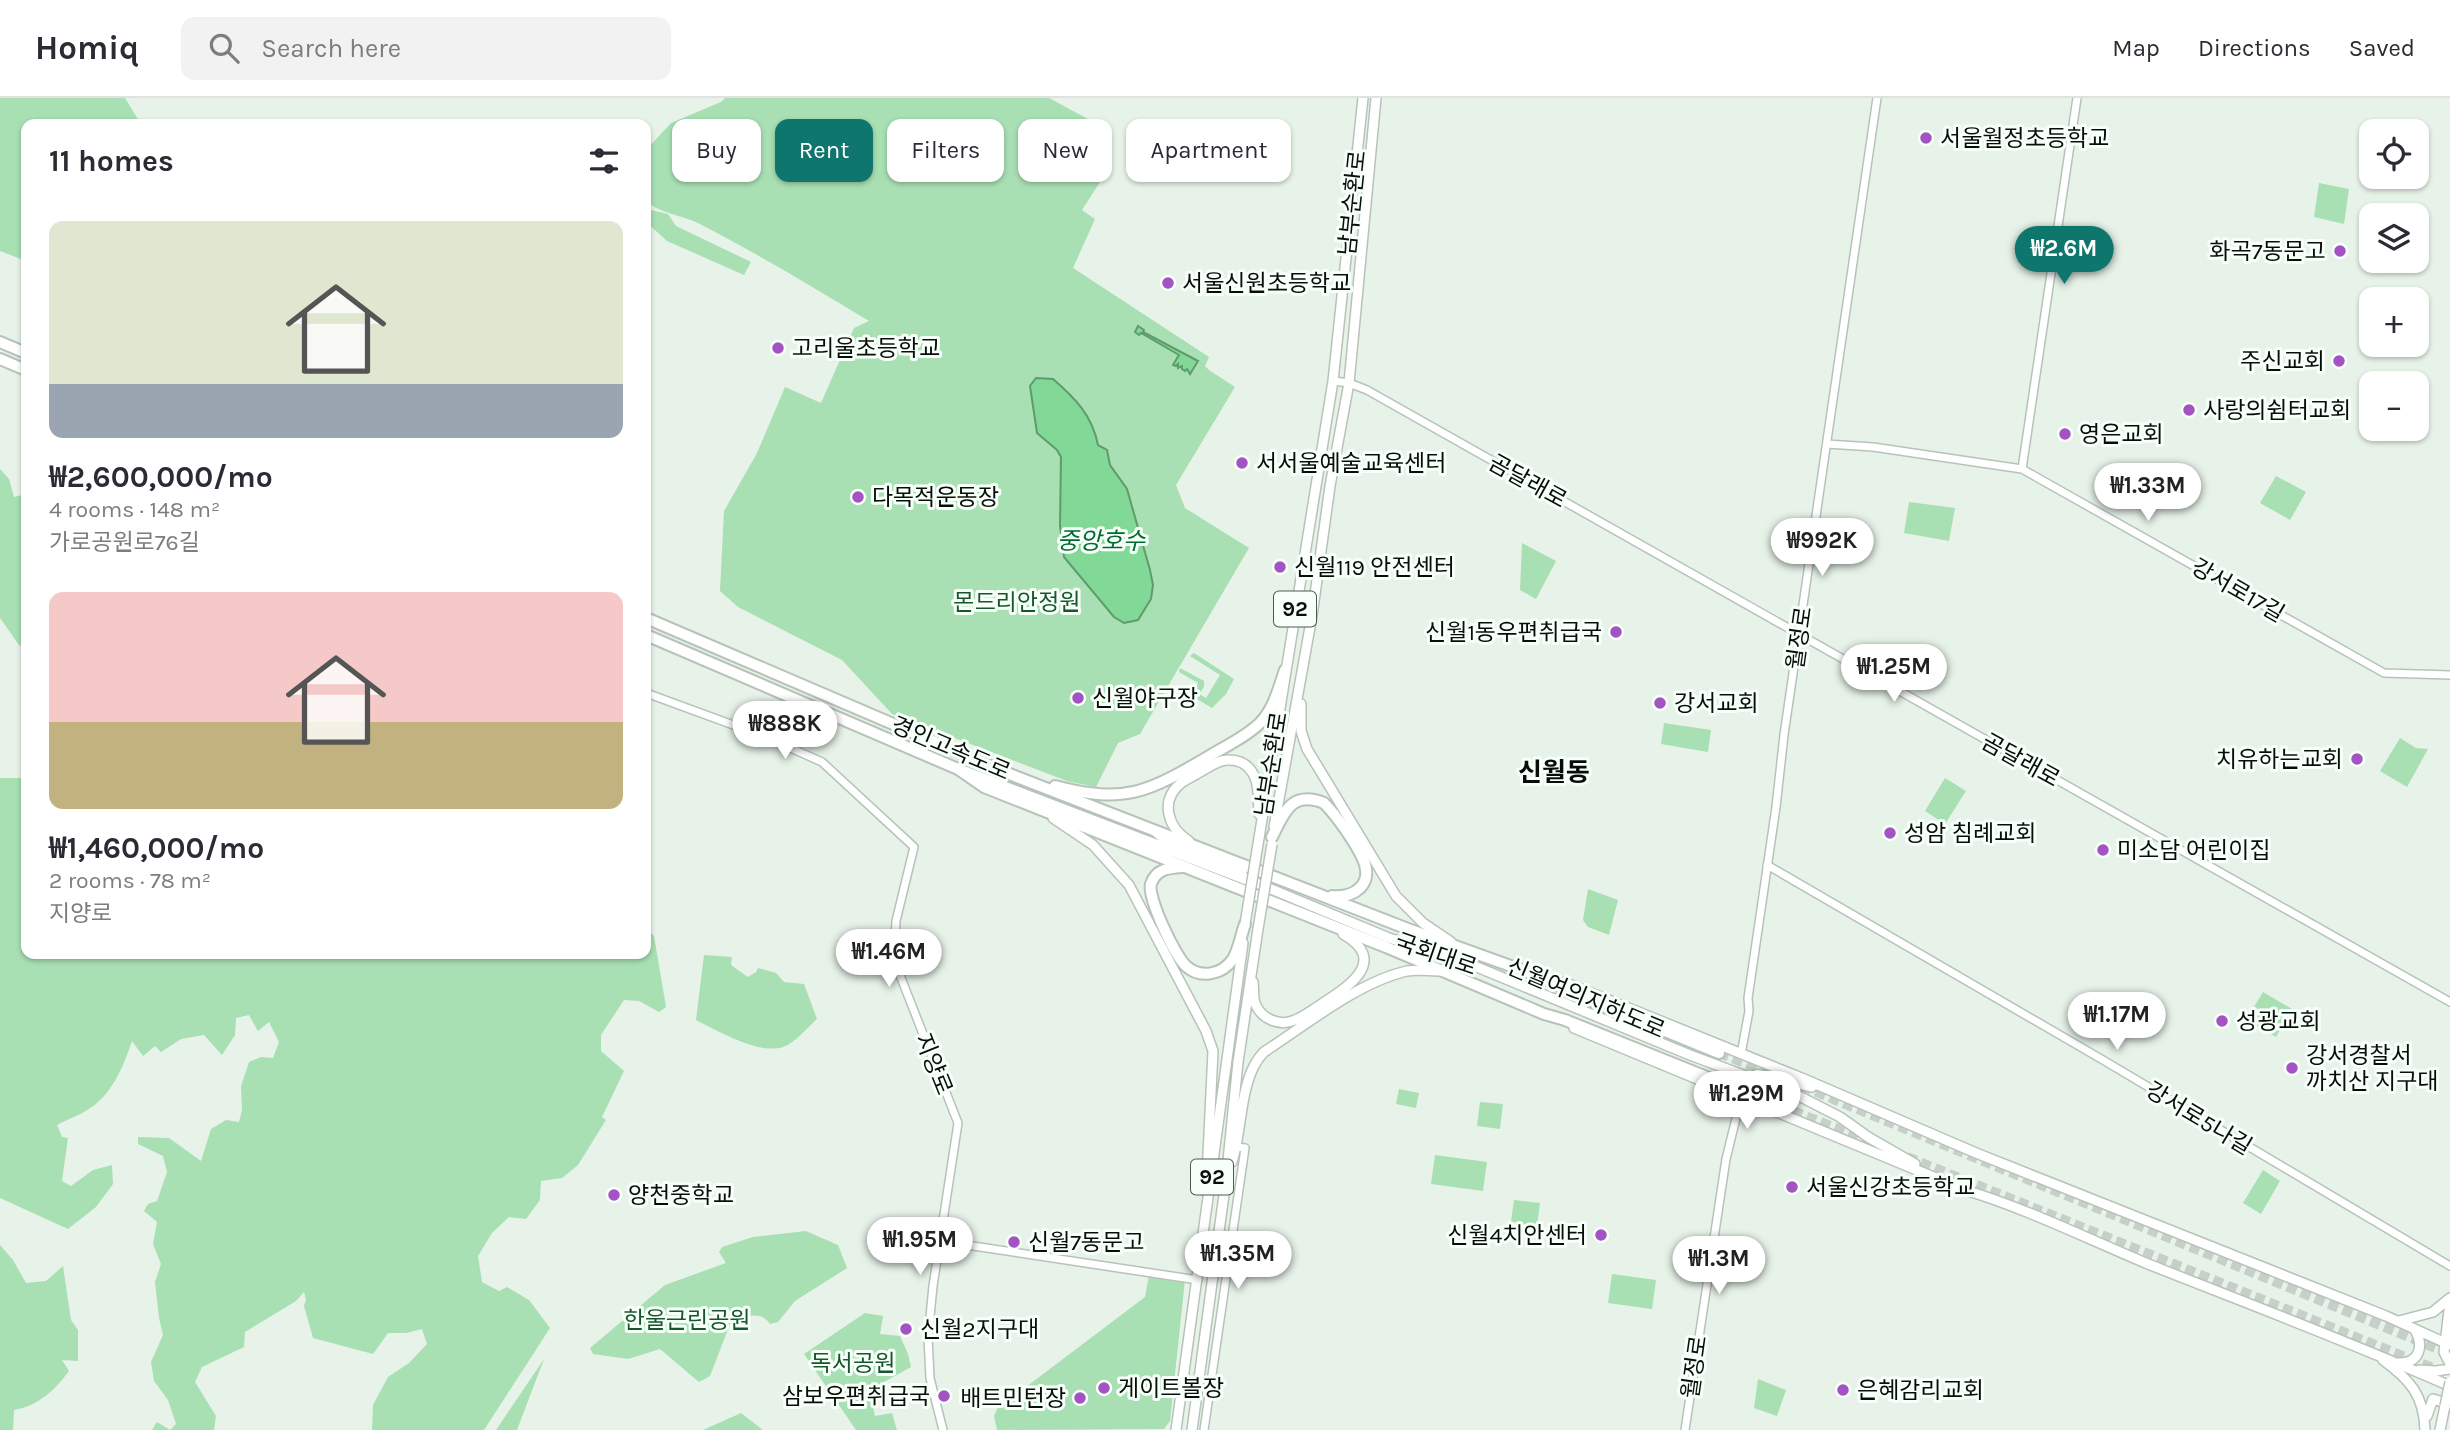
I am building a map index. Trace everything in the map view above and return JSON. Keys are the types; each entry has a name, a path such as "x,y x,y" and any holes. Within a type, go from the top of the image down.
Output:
{"highway":[{"path":"0,342 21,351"},
{"path":"0,359 21,368"},
{"name":"경인고속도로","path":"651,620 1012,775 1322,895"},
{"name":"경인고속도로","path":"651,637 958,769 1256,883"},
{"path":"1012,775 1090,794 1140,792 1160,785 1242,737 1261,722 1275,700 1286,670"},
{"name":"신월여의지하도로","path":"958,769 984,787 1709,1078"},
{"path":"1272,840 1286,809 1299,800 1317,800 1330,809 1363,859 1366,872 1363,882 1351,896 1322,895"},
{"path":"1186,867 1164,869 1158,873 1150,891 1153,905 1187,967 1201,974 1216,973 1222,969 1234,956 1245,923"},
{"name":"신월여의지하도로","path":"1322,895 1544,978 1567,991 1719,1053"}],"main road":[{"name":"남부순환로","path":"1176,1430 1245,923 1333,381 1363,98"},
{"name":"남부순환로","path":"1192,1430 1226,1180 1251,966 1312,616 1334,464 1349,383 1376,98"},
{"path":"1325,430 1329,425 1335,428 1331,455 1334,464"},
{"path":"1312,616 1300,708 1301,731 1307,749 1396,896 1423,923 1452,943"},
{"path":"1193,844 1174,829 1169,820 1169,801 1181,783 1223,760 1231,759 1246,765 1256,780 1259,835"},
{"path":"1036,808 1093,845 1129,885 1210,1041 1213,1051 1203,1244"},
{"name":"국회대로","path":"1153,830 1169,843 1393,934 1475,961 1699,1054 1760,1074 1830,1092"},
{"name":"국회대로","path":"1256,883 1378,933 1460,960 1690,1055 1799,1096 1913,1163 1996,1199"},
{"path":"1251,966 1255,1003 1261,1013 1279,1022 1296,1020 1349,987 1355,981 1363,962 1358,945 1350,937 1327,924"},
{"path":"1226,1180 1241,1148 1251,1068 1264,1052 1373,984 1410,970 1443,972"},
{"path":"1544,978 1569,984 2094,1201 2399,1321 2447,1344"},
{"path":"1544,1014 1595,1039 2450,1384 2448,1405 2440,1430"},
{"path":"2399,1321 2432,1312 2450,1300"},
{"path":"2414,1370 2436,1371 2450,1366 2444,1352 2450,1300"},
{"path":"2397,1363 2408,1363 2418,1355 2420,1344 2414,1328"},
{"path":"2373,1353 2410,1382 2424,1414 2425,1429"},
{"path":"2425,1429 2430,1401 2437,1399 2448,1405"}],"street":[{"name":"월정로","path":"1741,1054 1877,98"},
{"path":"2022,469 2077,98"},
{"name":"곰달래로","path":"1333,381 1349,383 1367,390 2450,1002"},
{"name":"강서로17길","path":"1827,444 1873,447 2022,469 2384,673 2450,675"},
{"name":"지양로","path":"651,695 766,737 822,762 914,847 896,921 893,951 898,972 958,1123 933,1286 928,1338 930,1378 943,1430"},
{"name":"강서로5나길","path":"1767,865 2450,1266"},
{"name":"월정로","path":"1685,1430 1726,1158 1741,1098"},
{"path":"1204,1430 1241,1148"},
{"path":"940,1241 1198,1280"}],"green space":[{"path":"0,98 125,98 138,119 21,119 21,259 0,251"},
{"name":"몬드리안정원","path":"725,98 1049,98 1088,119 1018,119 1018,182 1100,182 1082,210 1095,219 1073,268 1209,357 1205,366 1235,387 1176,485 1185,508 1249,548 1140,734 1118,743 1096,787 1067,781 892,714 842,660 738,607 720,591 724,511 757,453 785,387 821,403 854,328 869,321 722,235 651,204 651,145 672,123 672,182 761,182 761,119 681,119"},
{"path":"2319,183 2349,189 2344,224 2314,217"},
{"path":"651,210 668,214 676,226 751,262 744,275 667,241 651,227"},
{"path":"0,469 9,479 14,497 21,495 21,646 0,618"},
{"path":"2276,476 2306,492 2290,520 2260,503"},
{"path":"1909,502 1955,508 1949,541 1904,533"},
{"path":"1522,543 1556,561 1536,599 1520,590"},
{"path":"1194,653 1234,679 1226,694 1212,708 1192,696 1198,683 1179,672 1180,668 1204,681 1204,687 1199,694 1206,698 1220,675 1190,656"},
{"path":"1664,723 1711,730 1708,752 1661,744"},
{"path":"2400,738 2416,748 2428,749 2407,787 2380,771"},
{"path":"0,778 21,778 21,959 651,959 651,933 654,936 666,1007 659,1012 639,1001 624,1000 601,1035 601,1051 624,1071 602,1117 606,1120 578,1165 562,1178 541,1181 540,1200 526,1219 509,1217 492,1233 478,1256 482,1282 499,1291 507,1287 529,1300 550,1328 484,1430 372,1430 373,1405 388,1377 409,1363 427,1344 422,1329 406,1333 388,1333 373,1354 313,1338 304,1306 304,1292 296,1301 245,1332 244,1347 202,1367 195,1382 216,1416 214,1430 170,1430 176,1424 168,1400 154,1381 151,1362 163,1335 155,1282 161,1264 153,1244 157,1222 144,1211 148,1204 157,1201 167,1172 163,1156 138,1144 138,1137 169,1138 201,1161 211,1129 226,1120 239,1122 242,1110 241,1086 249,1062 261,1057 273,1058 279,1042 269,1022 258,1031 249,1015 236,1018 235,1035 222,1055 204,1035 181,1039 161,1052 155,1046 143,1056 132,1041 106,1094 88,1110 57,1125 62,1137 68,1138 62,1181 71,1186 93,1170 112,1165 113,1184 96,1207 68,1229 0,1198"},
{"path":"1945,778 1966,791 1945,824 1925,811"},
{"path":"1588,889 1618,900 1609,935 1588,927 1583,920"},
{"path":"704,955 732,957 731,965 748,977 758,968 776,973 784,982 804,984 817,1019 792,1042 773,1049 739,1041 696,1020"},
{"path":"2263,992 2292,1009 2276,1037 2246,1020"},
{"path":"1399,1089 1419,1093 1416,1108 1396,1104"},
{"path":"1480,1102 1503,1104 1500,1129 1477,1126"},
{"path":"1435,1155 1487,1162 1483,1191 1431,1184"},
{"path":"2263,1170 2280,1181 2261,1214 2243,1203"},
{"path":"1514,1200 1540,1203 1537,1226 1511,1222"},
{"name":"한울근린공원","path":"806,1231 838,1245 847,1268 795,1301 778,1322 770,1324 757,1316 732,1319 710,1376 699,1382 660,1349 628,1359 593,1354 590,1348 665,1285 726,1263 719,1252 722,1247 753,1237"},
{"path":"0,1245 13,1260 26,1283 46,1281 63,1266 71,1320 78,1330 78,1361 62,1360 69,1371 58,1385 31,1405 14,1410 13,1430 0,1430"},
{"path":"1612,1274 1656,1280 1652,1309 1608,1303"},
{"path":"1149,1275 1185,1280 1170,1421 1164,1429 997,1430 994,1416 997,1409 1145,1297"},
{"name":"독서공원","path":"865,1313 883,1316 880,1334 900,1336 908,1354 911,1367 884,1382 871,1396 875,1416 892,1413 897,1430 856,1430 804,1354"},
{"path":"544,1359 517,1430 496,1430"},
{"path":"1758,1379 1786,1390 1777,1416 1754,1408"},
{"path":"741,1413 763,1430 703,1430"},
{"path":"157,1422 170,1430 152,1430"}],"water":[{"path":"1138,326 1143,332 1198,361 1190,374 1187,369 1182,369 1182,366 1178,368 1178,364 1173,365 1179,355 1141,333 1139,335 1135,332"},
{"name":"중앙호수","path":"1036,378 1053,379 1075,400 1092,425 1098,445 1107,450 1110,465 1127,489 1153,585 1151,599 1138,620 1124,623 1114,617 1064,557 1060,526 1061,457 1057,450 1037,433 1030,386"}],"tunnel":[{"path":"1719,1053 1778,1076"},
{"path":"1709,1078 1876,1144"},
{"path":"1802,1086 2450,1354"},
{"path":"1907,1157 2450,1375"}],"place":[{"name":"서울월정초등학교","path":"1926,138"},
{"name":"화곡7동문고","path":"2340,251"},
{"name":"서울신원초등학교","path":"1168,283"},
{"name":"고리울초등학교","path":"778,348"},
{"name":"주신교회","path":"2339,361"},
{"name":"사랑의쉼터교회","path":"2189,410"},
{"name":"영은교회","path":"2065,434"},
{"name":"서서울예술교육센터","path":"1242,463"},
{"name":"다목적운동장","path":"858,497"},
{"name":"신월119 안전센터","path":"1280,567"},
{"name":"신월1동우편취급국","path":"1616,632"},
{"name":"신월야구장","path":"1078,698"},
{"name":"강서교회","path":"1660,703"},
{"name":"치유하는교회","path":"2357,759"},
{"name":"성암 침례교회","path":"1890,833"},
{"name":"미소담 어린이집","path":"2103,850"},
{"name":"성광교회","path":"2222,1021"},
{"name":"강서경찰서 까치산 지구대","path":"2292,1068"},
{"name":"서울신강초등학교","path":"1792,1187"},
{"name":"양천중학교","path":"614,1195"},
{"name":"신월4치안센터","path":"1601,1235"},
{"name":"신월7동문고","path":"1014,1242"},
{"name":"신월2지구대","path":"906,1329"},
{"name":"게이트볼장","path":"1104,1388"},
{"name":"은혜감리교회","path":"1843,1390"},
{"name":"삼보우편취급국","path":"944,1396"},
{"name":"배트민턴장","path":"1080,1398"}],"district":[{"name":"신월동","path":"1554,772"}]}
